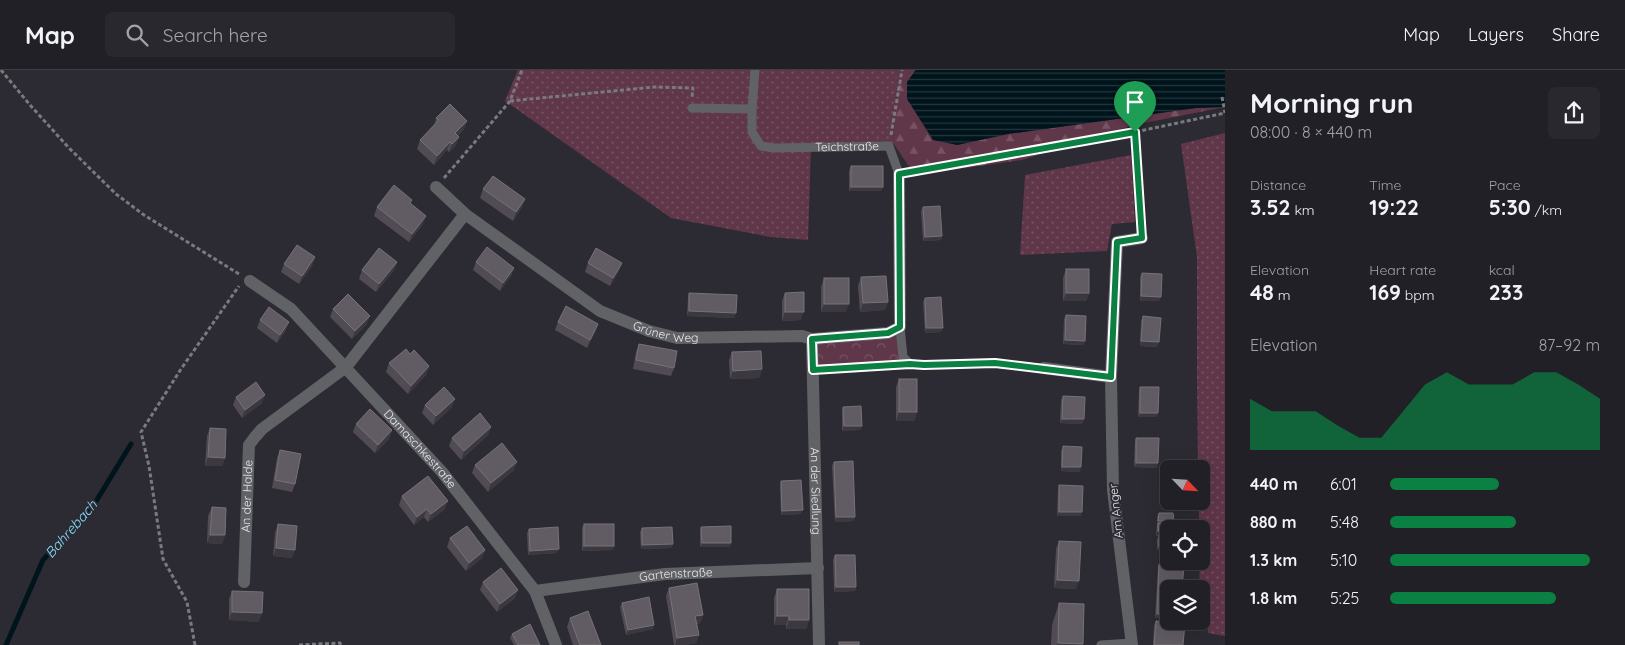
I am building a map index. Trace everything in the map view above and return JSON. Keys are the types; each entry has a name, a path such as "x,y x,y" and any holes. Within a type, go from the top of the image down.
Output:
{"street":[{"name":"Teichstraße","path":"899,174 900,327"},
{"name":"Grüner Weg","path":"436,187 465,214 600,311 650,331 677,338 802,336 812,339 888,333 900,327"},
{"path":"346,367 465,214"},
{"name":"Am Anger","path":"1132,644 1113,490 1111,377 1117,242 1142,238"},
{"name":"Damaschkestraße","path":"247,279 291,309 442,472 535,591 556,645"},
{"name":"An der Siedlung","path":"812,339 819,645"},
{"name":"An der Halde","path":"244,582 250,445 262,429 346,367"},
{"path":"1044,368 1111,377"},
{"name":"Gartenstraße","path":"535,591 665,574 818,568"}],"lane":[{"name":"Teichstraße","path":"755,70 752,132 761,146 774,148 889,146 899,174"},
{"path":"692,108 752,109"},
{"path":"900,327 903,357 910,364 924,365"},
{"path":"1101,645 1132,644"}],"path":[{"path":"0,70 69,148 116,194 144,215 247,279 181,369 142,432 163,559 187,602 195,645"},
{"path":"436,187 510,101 522,70"},
{"path":"889,146 902,70"},
{"path":"510,101 654,87 693,88 692,108"},
{"path":"899,174 1135,132 1225,113 1222,97"},
{"path":"1135,132 1142,238"},
{"path":"924,365 995,363 1044,368"},
{"path":"813,370 910,364"},
{"path":"299,645 340,642 341,645"}],"green space":[{"path":"518,70 898,70 893,143 811,148 808,240 770,237 671,218 505,101"},
{"path":"898,70 915,70 907,82 957,145 1008,134 1196,108 1225,107 1134,125 1022,160 915,175 893,143"},
{"path":"1225,133 1225,636 1208,633 1208,630 1210,630 1210,580 1199,580 1200,570 1210,570 1210,520 1199,520 1199,510 1210,510 1210,460 1198,460 1197,257 1181,144"},
{"path":"1131,155 1135,222 1112,224 1107,251 1020,255 1025,175"},
{"path":"900,327 903,357 910,364 813,370 812,339"}],"water":[{"path":"916,70 1225,70 1225,107 1196,108 1008,134 957,145 933,140 907,99 907,82"}],"building":[{"path":"450,104 467,121 455,133 459,137 452,144 450,142 437,156 420,140 439,120 436,118"},
{"path":"851,166 883,166 883,187 851,187"},
{"path":"493,176 525,199 516,212 483,189"},
{"path":"394,185 412,200 410,203 426,216 412,234 377,207"},
{"path":"940,206 942,236 925,237 923,207"},
{"path":"297,245 315,257 302,276 284,264"},
{"path":"487,247 514,268 503,283 476,262"},
{"path":"379,248 397,262 379,284 362,270"},
{"path":"596,248 622,263 613,278 588,263"},
{"path":"1066,269 1089,269 1089,293 1066,293"},
{"path":"1142,273 1162,274 1161,297 1141,296"},
{"path":"886,276 888,302 863,303 861,277"},
{"path":"824,278 849,278 849,304 824,304"},
{"path":"804,292 804,312 785,312 785,293"},
{"path":"689,293 737,295 736,313 689,311"},
{"path":"348,294 370,316 355,331 333,309"},
{"path":"941,297 943,328 926,328 925,298"},
{"path":"566,306 598,324 590,340 558,322"},
{"path":"269,307 289,322 280,335 260,320"},
{"path":"1066,315 1086,316 1085,341 1065,340"},
{"path":"1143,316 1161,318 1159,342 1141,341"},
{"path":"639,344 677,351 674,368 636,360"},
{"path":"406,349 410,354 414,350 429,366 411,386 389,363"},
{"path":"761,351 762,369 733,371 732,352"},
{"path":"899,379 917,379 917,412 899,412"},
{"path":"256,382 265,395 245,410 236,397"},
{"path":"444,387 455,399 436,416 425,405"},
{"path":"1140,387 1159,387 1158,413 1140,413"},
{"path":"1063,396 1085,397 1084,419 1062,419"},
{"path":"861,406 862,426 844,426 843,407"},
{"path":"370,409 392,430 378,445 356,424"},
{"path":"480,413 491,427 464,451 452,438"},
{"path":"210,428 226,429 225,458 208,457"},
{"path":"1136,438 1159,438 1158,463 1136,463"},
{"path":"502,443 517,462 491,483 475,465"},
{"path":"1063,446 1082,447 1081,467 1062,467"},
{"path":"280,450 301,454 295,484 275,480"},
{"path":"853,461 855,517 836,517 834,462"},
{"path":"428,476 448,501 431,514 427,509 417,517 402,496"},
{"path":"801,480 803,510 782,511 781,481"},
{"path":"1059,485 1083,486 1082,512 1059,512"},
{"path":"212,507 226,508 225,535 210,535"},
{"path":"1159,513 1173,513 1174,520 1158,521"},
{"path":"1158,523 1160,523 1160,531 1158,531"},
{"path":"278,524 297,526 295,550 276,548"},
{"path":"584,524 614,524 614,546 584,546"},
{"path":"467,526 485,550 469,563 450,538"},
{"path":"731,526 731,543 702,543 701,527"},
{"path":"558,527 559,549 530,551 529,529"},
{"path":"672,527 673,544 642,545 642,528"},
{"path":"1059,541 1081,542 1079,581 1057,580"},
{"path":"835,555 855,555 856,587 836,587"},
{"path":"1159,564 1160,570 1184,570 1183,580 1160,580 1160,614 1157,614"},
{"path":"501,568 518,590 500,604 483,582"},
{"path":"697,583 703,615 695,616 699,635 677,638 669,588"},
{"path":"777,589 809,589 809,620 789,620 789,616 777,616"},
{"path":"232,591 263,592 262,613 232,612"},
{"path":"649,597 654,625 628,630 622,603"},
{"path":"1059,603 1084,604 1083,644 1058,643"},
{"path":"588,611 601,645 580,645 570,618"},
{"path":"1156,621 1160,621 1160,630 1184,630 1183,645 1154,645"},
{"path":"530,624 540,645 518,645 512,634"},
{"path":"839,642 859,642 859,645 839,645"}],"waterway":[{"name":"Bahrebach","path":"6,645 43,560 95,503 131,444"}],"route":[{"path":"1135,132 1142,238 1117,242 1111,377 995,363 910,364 813,370 812,339 888,333 900,327 899,174 1135,132"}]}
